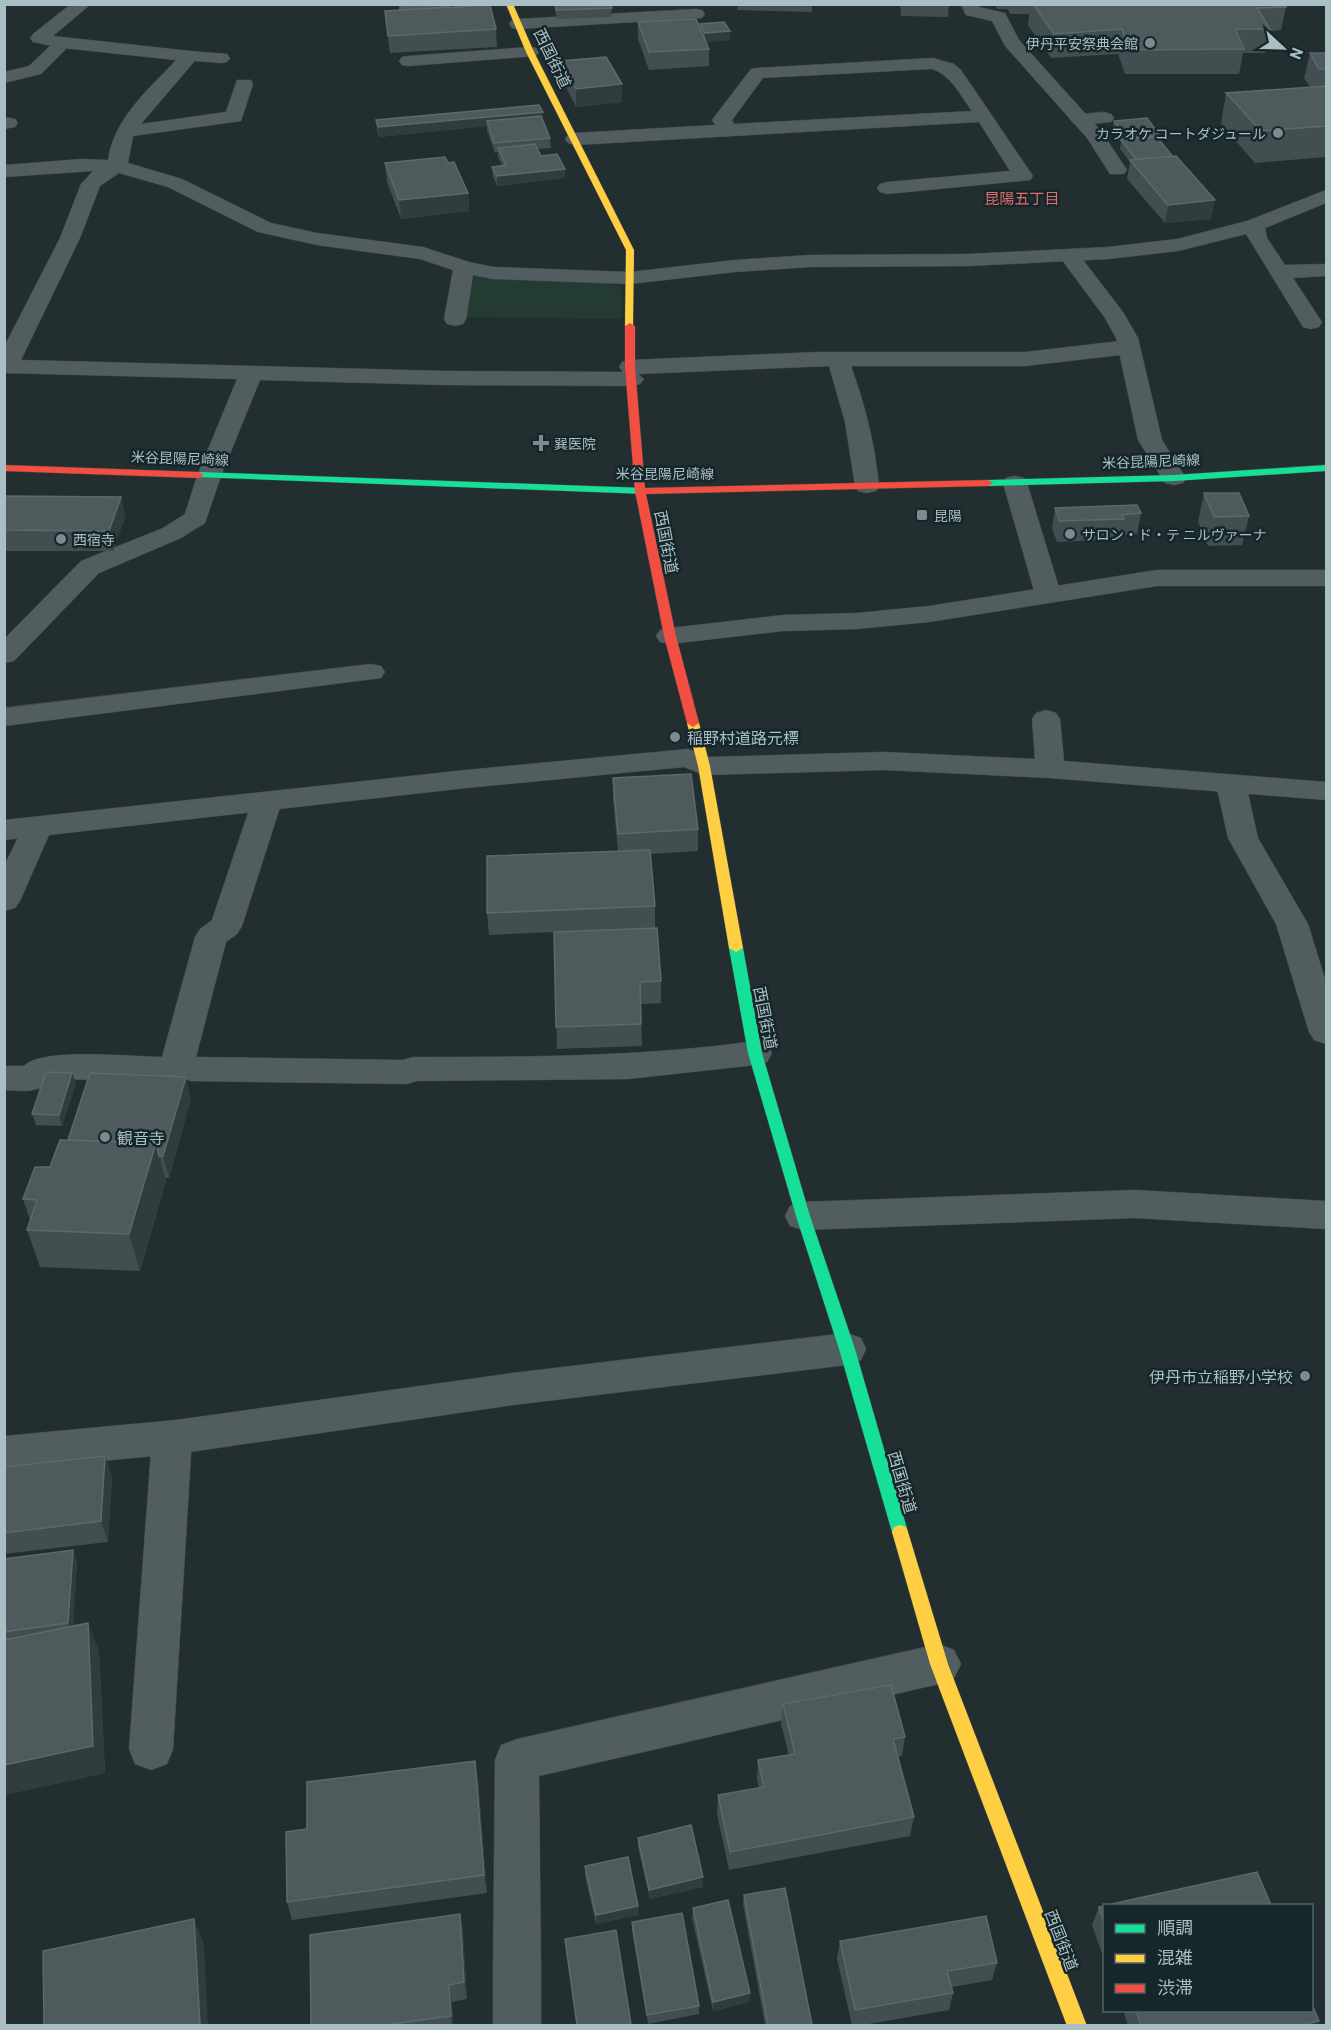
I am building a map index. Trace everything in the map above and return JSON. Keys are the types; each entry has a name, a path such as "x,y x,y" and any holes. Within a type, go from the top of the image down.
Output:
{"street":[{"path":"83,4 39,38 63,43 221,58"},
{"name":"西国街道","path":"509,4 530,52 630,250 631,373 640,491 670,636 704,766 755,1053 803,1216 847,1349 939,1664 1077,2025"},
{"path":"969,4 972,11 999,17 1011,42 1094,135 1117,170"},
{"path":"518,24 696,14"},
{"path":"4,78 35,70 63,43"},
{"path":"408,61 530,52"},
{"path":"117,166 121,140 141,102 190,56"},
{"path":"728,131 722,120 757,73 933,63 948,68 955,74 1023,176 887,188"},
{"path":"128,130 244,118 244,84"},
{"path":"575,139 985,116"},
{"path":"1080,119 1104,117"},
{"path":"4,171 82,165 117,166 175,183 265,228 316,239 423,253 464,267 493,273 630,278 735,266 809,261 928,261 1070,256 1178,245 1254,225 1326,198"},
{"path":"117,166 103,173 91,184 70,238 6,366 444,378 631,373 807,359 1025,358 1062,356 1129,347"},
{"path":"1254,225 1257,238 1311,322"},
{"path":"1070,256 1127,338 1150,440 1174,478"},
{"path":"455,320 464,267"},
{"path":"1280,272 1326,270"},
{"path":"838,360 855,406 865,451 867,486"},
{"path":"4,655 90,567 172,533 196,518 209,476 252,372"},
{"name":"米谷昆陽尼崎線","path":"4,468 640,491 1174,478 1326,468"},
{"path":"1015,483 1048,594"},
{"path":"670,636 783,623 857,621 930,614 1156,578 1326,578"},
{"path":"4,717 371,672"},
{"path":"1046,719 1050,769"},
{"path":"4,830 688,758 704,766 884,761 1050,769 1326,791"},
{"path":"1231,784 1243,838 1293,924 1318,974 1326,1032"},
{"path":"4,1078 32,1079 40,1069 60,1067 168,1070 177,1064 211,937 226,926 267,801"},
{"path":"4,902 37,828"},
{"path":"177,1064 191,1069 406,1072 413,1069 566,1069 722,1059 755,1053"},
{"path":"803,1216 1135,1204 1326,1215"},
{"path":"4,1453 172,1438 513,1389 847,1349"},
{"path":"151,1749 172,1438"},
{"path":"517,2025 517,1760 939,1664"}],"green space":[{"path":"474,275 608,282 621,287 622,319 465,317"}],"building":[{"path":"400,4 449,4 449,7 400,10"},
{"path":"458,4 490,4 490,5 458,7"},
{"path":"555,4 611,4 612,8 556,10"},
{"path":"1033,4 1284,4 1286,7 1257,8 1270,29 1235,29 1244,49 1129,50 1122,29 1054,34"},
{"path":"490,5 496,29 388,36 385,11"},
{"path":"696,19 709,49 649,52 638,22"},
{"path":"724,22 730,31 705,33 700,24"},
{"path":"1310,53 1326,53 1326,69 1319,69"},
{"path":"606,57 622,84 576,89 561,61"},
{"path":"1326,86 1326,126 1261,131 1226,93"},
{"path":"539,105 543,112 378,127 376,120"},
{"path":"541,116 550,138 494,143 487,121"},
{"path":"1147,118 1160,136 1127,138 1114,121"},
{"path":"1157,137 1173,157 1136,159 1121,140"},
{"path":"535,144 541,156 557,154 565,169 497,176 492,167 506,165 498,148"},
{"path":"1176,156 1215,200 1168,205 1130,160"},
{"path":"445,157 448,163 454,162 468,193 399,200 385,163"},
{"path":"1204,493 1239,493 1249,516 1214,517"},
{"path":"6,496 121,497 109,531 4,530"},
{"path":"1137,505 1141,513 1121,515 1124,519 1060,521 1055,508"},
{"path":"691,774 698,829 618,834 613,778"},
{"path":"650,850 655,906 487,913 487,856"},
{"path":"657,928 661,981 640,982 641,1024 556,1027 554,932"},
{"path":"46,1072 72,1073 59,1115 32,1114"},
{"path":"90,1073 186,1077 163,1156 159,1156 156,1143 68,1140"},
{"path":"60,1140 156,1143 129,1234 27,1230 37,1200 23,1199 35,1167 50,1167"},
{"path":"105,1456 101,1521 4,1533 4,1467"},
{"path":"73,1550 68,1623 4,1632 4,1559"},
{"path":"88,1623 93,1746 4,1765 4,1640"},
{"path":"891,1685 905,1737 893,1739 914,1817 730,1852 718,1795 764,1787 758,1760 795,1754 783,1704"},
{"path":"475,1761 484,1875 287,1902 286,1832 307,1829 307,1782"},
{"path":"691,1825 703,1877 649,1890 638,1838"},
{"path":"628,1857 638,1906 596,1915 585,1866"},
{"path":"1257,1872 1271,1904 1112,1904"},
{"path":"785,1888 812,2025 768,2025 744,1895"},
{"path":"728,1900 750,1993 713,2002 693,1908"},
{"path":"1103,1906 1103,1920 1099,1907"},
{"path":"682,1913 699,2006 647,2015 632,1922"},
{"path":"460,1914 464,1982 449,1985 451,2016 384,2025 311,2025 310,1935"},
{"path":"986,1916 997,1963 947,1971 953,1993 855,2010 840,1941"},
{"path":"194,1919 200,2025 44,2025 43,1951"},
{"path":"616,1930 631,2024 577,2025 565,1939"},
{"path":"1313,2007 1319,2021 1301,2025 1141,2025 1137,2012 1313,2012"}],"traffic: fast":[{"path":"988,483 1174,478 1326,468"},
{"path":"199,475 645,491"},
{"path":"736,948 755,1053 803,1216 847,1349 900,1532"}],"traffic: slow":[{"path":"509,4 530,52 630,250 630,326"},
{"path":"693,723 704,766 736,948"},
{"path":"900,1532 939,1664 1077,2026"}],"traffic: jam":[{"path":"630,326 630,367 640,491 670,636 693,723"},
{"path":"4,468 199,475"},
{"path":"645,491 988,483"}],"place":[{"name":"伊丹平安祭典会館","path":"1150,43"},
{"name":"カラオケ コートダジュール","path":"1278,133"},
{"name":"巽医院","path":"541,443"},
{"name":"昆陽","path":"922,515"},
{"name":"サロン・ド・テ ニルヴァーナ","path":"1070,534"},
{"name":"西宿寺","path":"61,539"},
{"name":"稲野村道路元標","path":"675,737"},
{"name":"観音寺","path":"105,1137"},
{"name":"伊丹市立稲野小学校","path":"1305,1376"}],"district":[{"name":"昆陽五丁目","path":"1022,198"}]}
